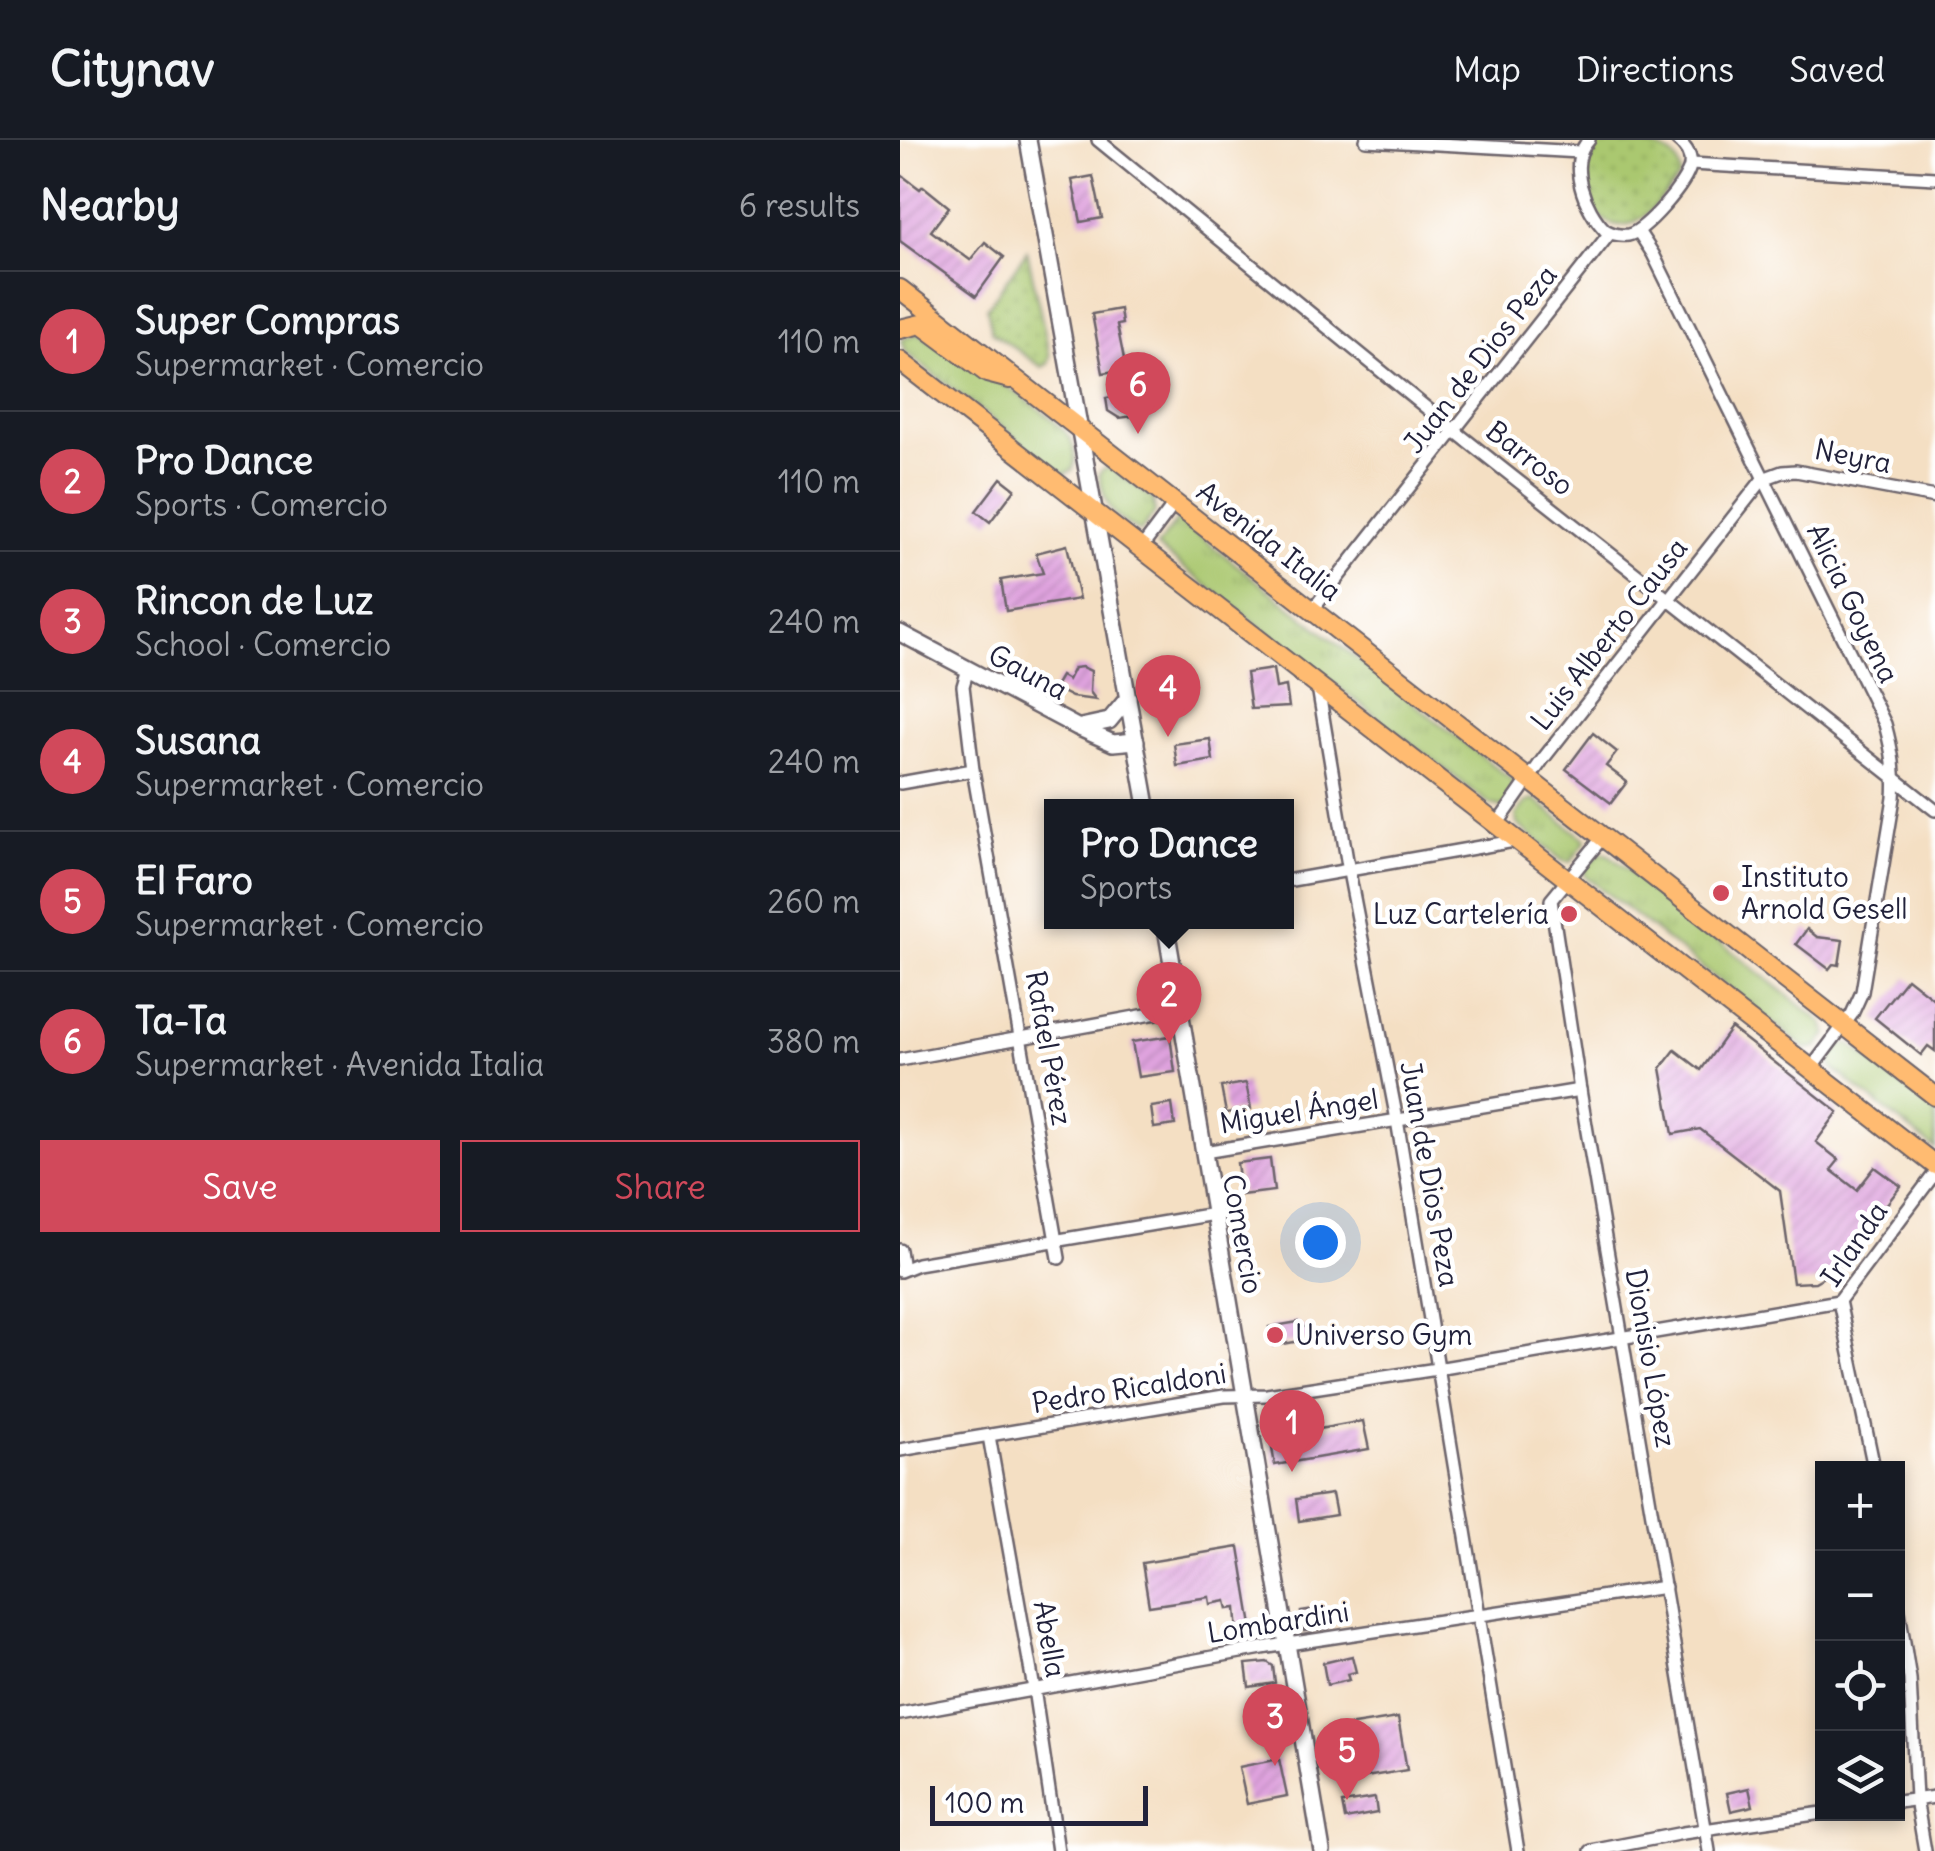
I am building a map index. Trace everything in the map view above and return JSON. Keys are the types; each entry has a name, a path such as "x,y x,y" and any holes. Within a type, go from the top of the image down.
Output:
{"main road":[{"name":"Avenida Italia","path":"900,289 1935,1096"},
{"path":"900,329 922,324 987,373 1020,381"},
{"path":"900,361 1935,1165"}],"street":[{"path":"1028,140 1145,799"},
{"name":"Barroso","path":"1098,140 1456,432 1935,810"},
{"path":"1366,140 1580,152"},
{"path":"1588,140 1580,152 1580,178 1586,200 1597,222 1610,233 1624,236 1638,231 1653,218 1685,179 1691,164 1680,141"},
{"path":"1691,164 1935,178"},
{"name":"Alicia Goyena","path":"1638,231 1885,724 1895,777 1862,992 1844,1025 1810,1070"},
{"name":"Juan de Dios Peza","path":"1313,609 1610,233"},
{"name":"Neyra","path":"1763,479 1796,471 1935,497"},
{"name":"Luis Alberto Causa","path":"1498,823 1543,759 1763,479"},
{"path":"1142,547 1174,503"},
{"name":"Gauna","path":"900,633 1078,727 1113,743 1136,741"},
{"name":"Rafael Pérez","path":"968,669 963,686 974,770 1059,1258"},
{"name":"Juan de Dios Peza","path":"1318,684 1398,1120 1518,1851"},
{"path":"1078,727 1094,727 1109,721 1128,698"},
{"path":"900,783 974,770"},
{"path":"1568,878 1602,837"},
{"path":"1294,881 1520,840"},
{"name":"Dionisio López","path":"1568,878 1551,900 1709,1851"},
{"name":"Comercio","path":"1166,929 1322,1851"},
{"path":"900,1060 1178,1009"},
{"name":"Miguel Ángel","path":"1204,1152 1580,1090"},
{"name":"Irlanda","path":"1873,1461 1840,1301 1935,1173"},
{"path":"900,1250 902,1270 1214,1214"},
{"name":"Pedro Ricaldoni","path":"900,1450 1224,1396 1437,1369 1840,1301"},
{"name":"Abella","path":"989,1436 1058,1851"},
{"name":"Lombardini","path":"900,1714 1287,1645 1665,1587"},
{"path":"1904,1641 1910,1678 1916,1799 1925,1851"},
{"path":"1905,1801 1935,1797"},
{"path":"1591,1851 1815,1814"}],"green space":[{"path":"1600,143 1663,151 1679,165 1680,177 1642,217 1620,225 1608,222 1595,212 1584,173 1586,156"},
{"path":"1027,251 1050,357 1042,367 992,332 987,308"},
{"path":"917,333 1046,414 1071,440 1073,470 1063,474 905,352 901,340"},
{"path":"1112,468 1153,499 1155,513 1140,532 1122,521 1107,502 1099,474"},
{"path":"1178,519 1512,780 1514,792 1502,807 1490,804 1157,547"},
{"path":"1534,799 1586,840 1571,862 1563,861 1517,824 1516,815"},
{"path":"1601,852 1823,1023 1827,1034 1817,1047 1806,1049 1585,876 1585,868"},
{"path":"1850,1044 1935,1110 1935,1149 1832,1068 1830,1057 1839,1045"}],"building":[{"path":"900,174 949,207 931,231 970,260 985,242 1004,257 976,296 900,241"},
{"path":"1093,176 1102,218 1081,222 1072,180"},
{"path":"1120,309 1122,324 1117,325 1126,369 1103,373 1092,314"},
{"path":"1131,394 1134,416 1119,418 1108,411 1106,398"},
{"path":"1001,478 1015,489 990,522 976,511"},
{"path":"1067,545 1079,599 1006,611 1001,580 1043,573 1036,553"},
{"path":"1074,668 1091,671 1090,692 1096,700 1072,697 1054,688 1061,676 1068,680"},
{"path":"1273,669 1276,688 1286,686 1289,707 1251,709 1246,673"},
{"path":"1593,733 1617,752 1606,766 1627,782 1611,803 1566,769"},
{"path":"1210,739 1213,760 1177,766 1174,744"},
{"path":"1807,929 1817,937 1843,940 1839,965 1833,964 1829,969 1796,944"},
{"path":"1907,978 1935,1000 1935,1051 1928,1046 1921,1055 1875,1018"},
{"path":"1731,1028 1838,1112 1816,1142 1839,1160 1831,1170 1857,1190 1875,1167 1901,1186 1834,1271 1815,1282 1793,1283 1780,1191 1700,1129 1673,1134 1661,1068 1675,1050 1701,1070"},
{"path":"1170,1036 1175,1072 1138,1077 1132,1042"},
{"path":"1246,1083 1251,1109 1226,1113 1221,1087"},
{"path":"1172,1104 1175,1125 1154,1128 1151,1107"},
{"path":"1270,1159 1274,1191 1241,1195 1237,1163"},
{"path":"1298,1322 1299,1328 1308,1326 1310,1339 1273,1346 1269,1327"},
{"path":"1284,1407 1291,1434 1363,1421 1369,1449 1275,1465 1265,1410"},
{"path":"1332,1494 1336,1515 1299,1521 1296,1499"},
{"path":"1239,1547 1253,1632 1238,1633 1236,1608 1228,1609 1226,1601 1210,1604 1209,1597 1149,1606 1142,1563"},
{"path":"1326,1608 1329,1628 1304,1631 1301,1612"},
{"path":"1352,1656 1356,1672 1347,1674 1349,1680 1327,1685 1323,1663"},
{"path":"1267,1662 1273,1666 1275,1683 1249,1687 1246,1664"},
{"path":"1398,1718 1407,1770 1336,1782 1330,1751 1338,1750 1334,1728"},
{"path":"1279,1759 1287,1796 1247,1804 1239,1767"},
{"path":"1749,1788 1753,1806 1731,1811 1727,1793"},
{"path":"1375,1798 1377,1813 1345,1819 1342,1803"}],"place":[{"name":"Ta-Ta","path":"1138,434"},
{"name":"Susana","path":"1168,737"},
{"name":"Instituto Arnold Gesell","path":"1721,893"},
{"name":"Luz Cartelería","path":"1569,914"},
{"name":"Pro Dance","path":"1169,1044"},
{"name":"Universo Gym","path":"1275,1335"},
{"name":"Super Compras","path":"1292,1472"},
{"name":"Rincon de Luz","path":"1275,1766"},
{"name":"El Faro","path":"1347,1800"}]}
